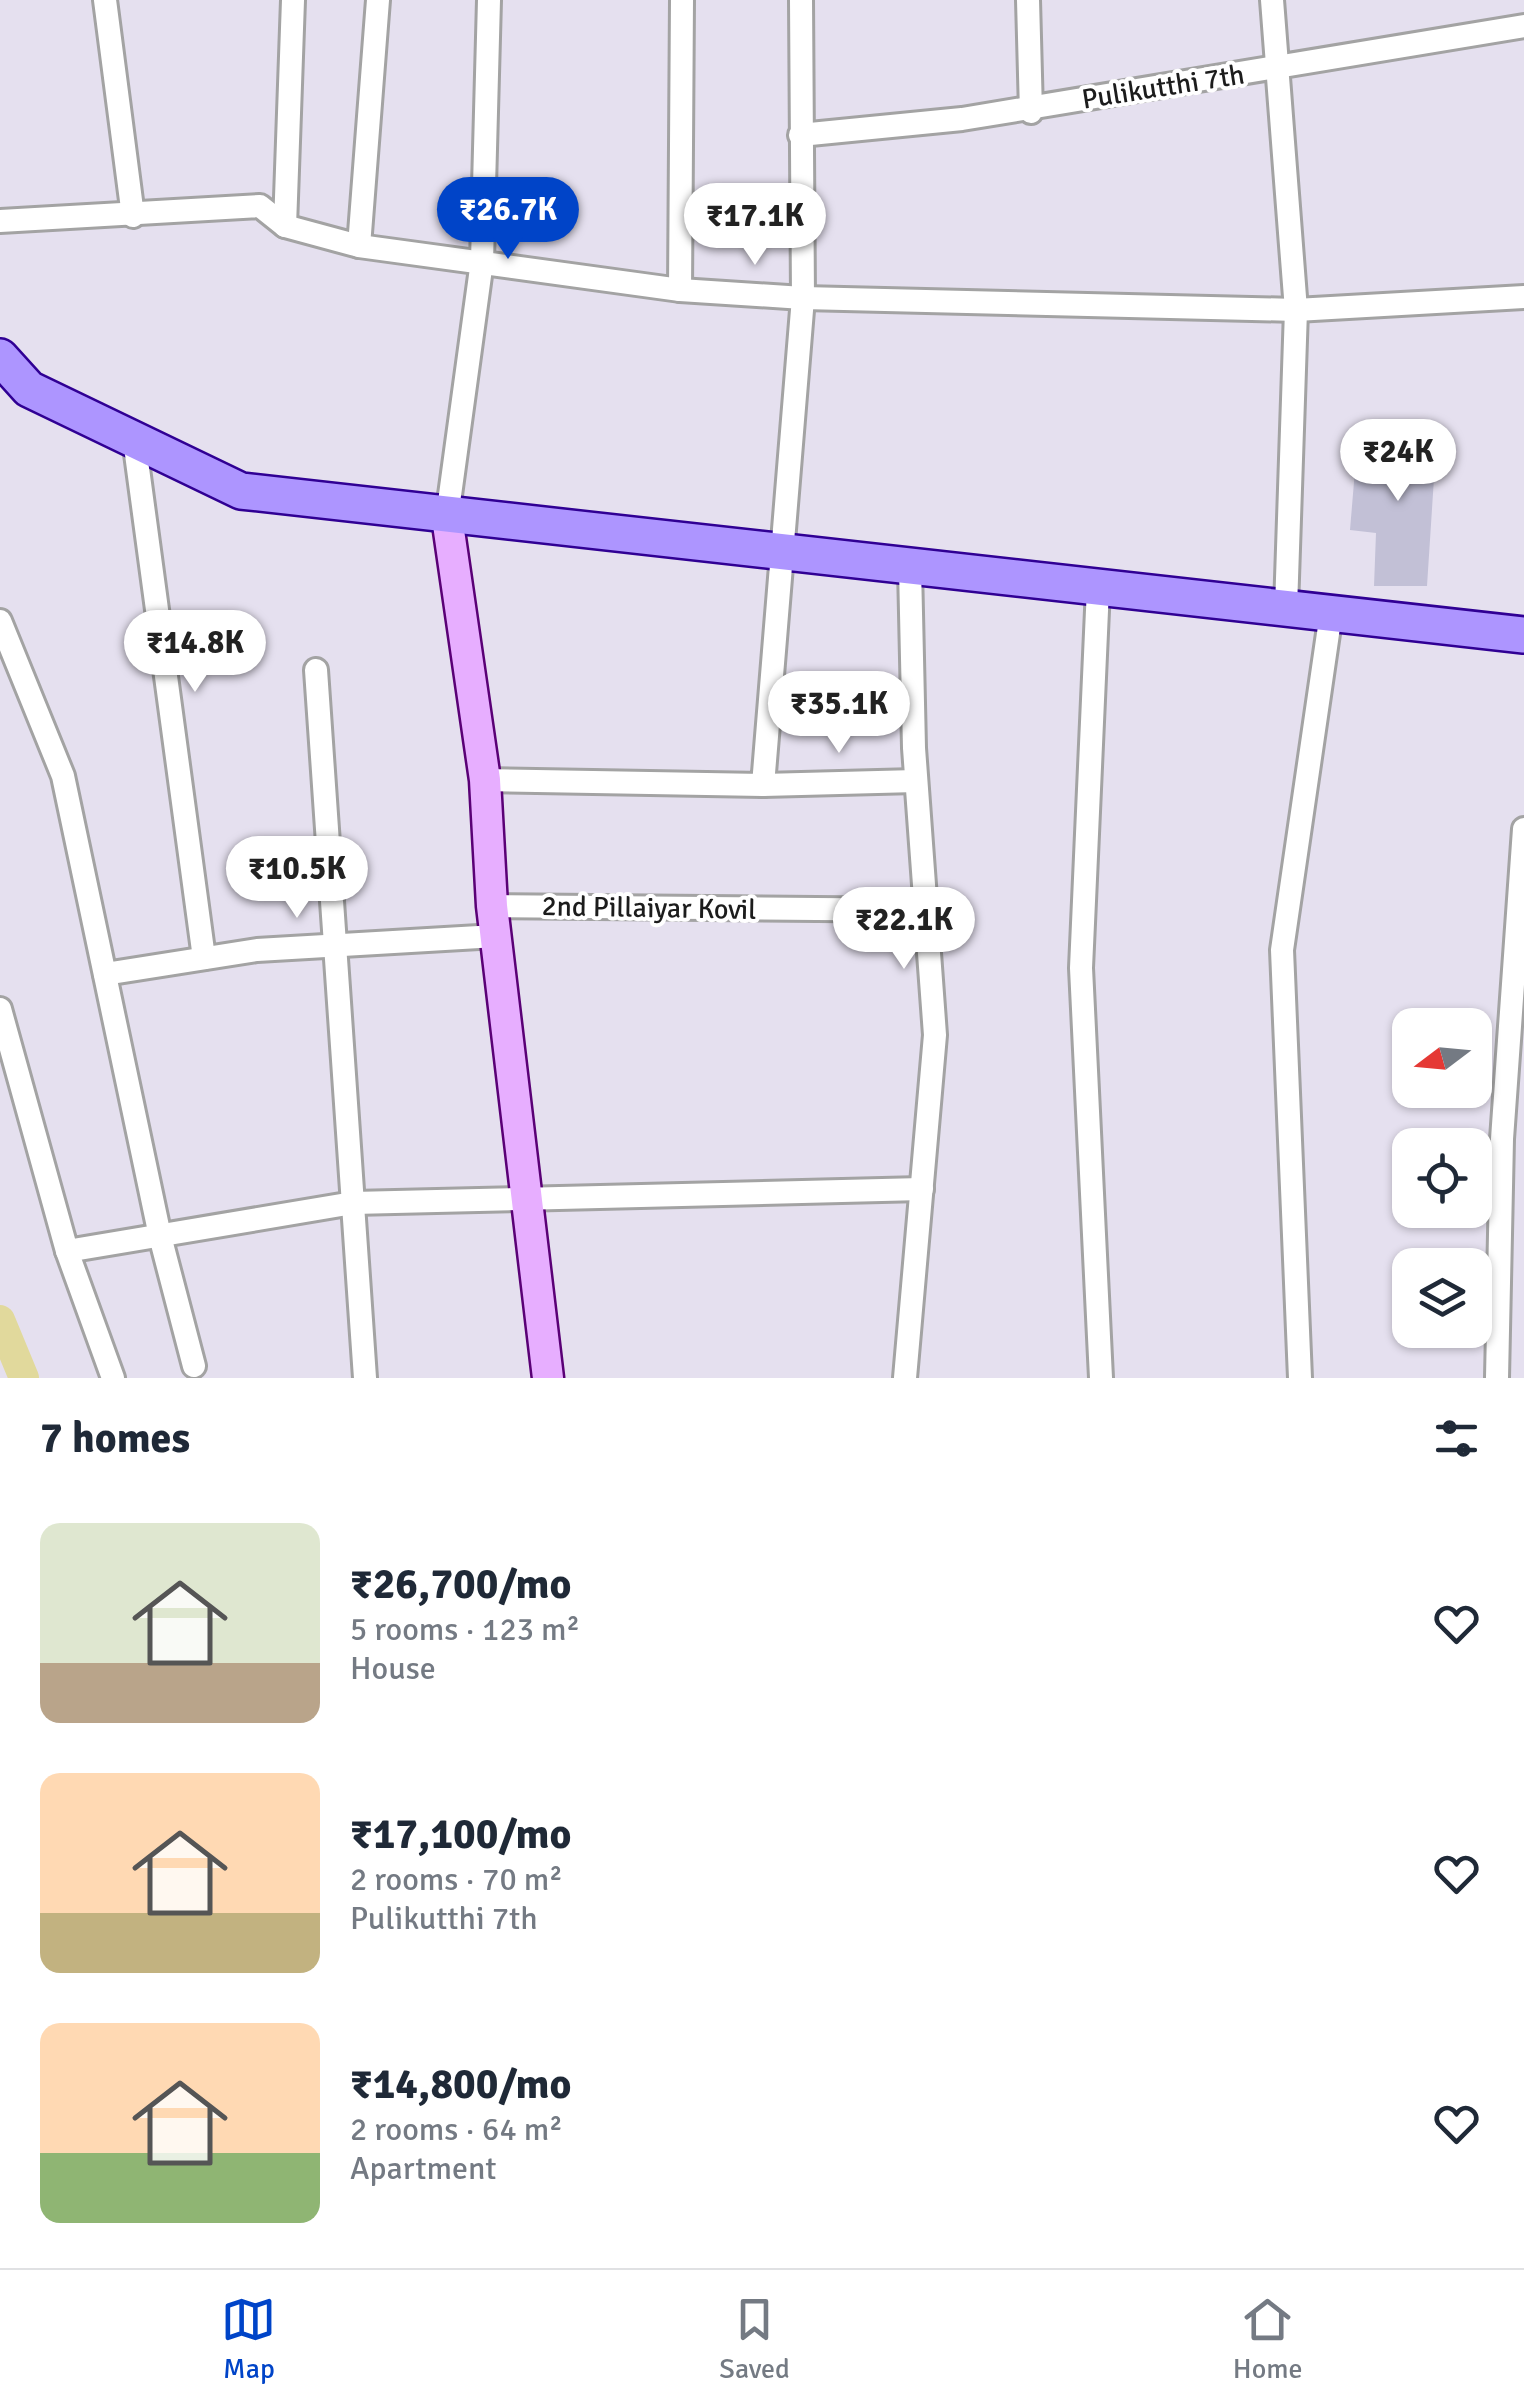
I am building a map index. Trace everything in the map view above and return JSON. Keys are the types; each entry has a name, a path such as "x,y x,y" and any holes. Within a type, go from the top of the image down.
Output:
{"main road":[{"path":"5,370 29,388 241,491 448,518 1524,635"}],"street":[{"path":"105,0 133,216"},
{"path":"285,226 294,0"},
{"path":"360,246 378,0"},
{"path":"490,0 482,261 448,518 485,780 492,906 548,1378"},
{"path":"680,290 682,0"},
{"path":"764,784 803,298 802,0"},
{"path":"1028,0 1032,110"},
{"path":"1272,0 1296,310 1286,608"},
{"name":"Pulikutthi 7th","path":"800,134 1032,110 1524,26"},
{"path":"0,221 260,206 285,226 360,246 680,290 803,298 1296,310 1524,297"},
{"path":"134,439 204,958"},
{"path":"906,1378 935,1036 916,781 910,568"},
{"path":"1098,588 1082,968 1101,1378"},
{"path":"1300,1378 1282,950 1331,613"},
{"path":"0,621 63,776 160,1236 194,1366"},
{"path":"316,670 365,1378"},
{"path":"485,780 764,784 916,781"},
{"path":"1497,1378 1502,1158 1518,1006 1524,828"},
{"name":"2nd Pillaiyar Kovil","path":"492,906 926,910"},
{"path":"104,974 257,950 496,936"},
{"path":"0,1009 67,1252 114,1378"},
{"path":"67,1252 352,1203 922,1189"}],"building":[{"path":"1378,419 1437,432 1427,586 1374,586 1376,533 1350,530 1355,470 1377,472"}],"waterway":[{"path":"0,1320 24,1378"}]}
